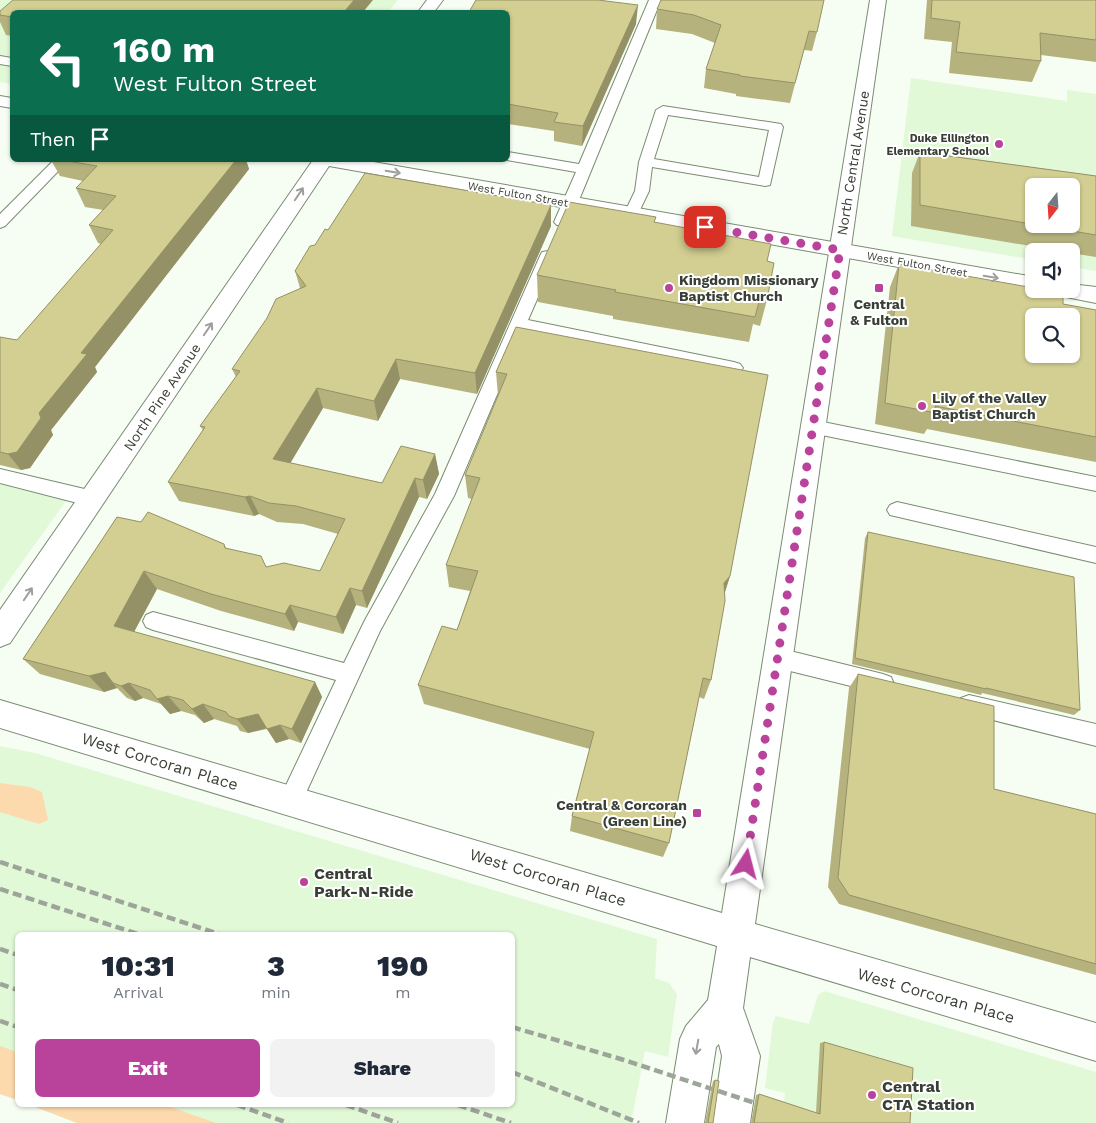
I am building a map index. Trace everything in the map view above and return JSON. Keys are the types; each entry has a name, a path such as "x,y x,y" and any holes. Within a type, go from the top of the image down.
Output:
{"street":[{"name":"North Central Avenue","path":"731,1123 741,1056 725,1008 878,0"},
{"name":"North Pine Avenue","path":"0,634 322,162"},
{"name":"West Fulton Street","path":"339,162 1025,282"},
{"path":"1080,292 1096,295"},
{"name":"West Corcoran Place","path":"0,714 291,800 736,936 1096,1042"},
{"path":"685,1123 699,1039 725,1008"}],"lane":[{"path":"291,800 372,626 444,496 571,203 655,0"},
{"path":"631,214 642,191 646,162 663,110 776,127 765,182 646,162"},
{"path":"510,156 585,169"},
{"path":"0,223 60,162"},
{"path":"518,324 569,336 734,368"},
{"path":"813,427 1096,484"},
{"path":"0,476 92,499"},
{"path":"897,510 1096,555"},
{"path":"153,621 350,674"},
{"path":"778,658 898,687"},
{"path":"945,699 1096,736"}],"shaded area":[{"path":"0,0 398,0 390,10 10,10 10,84 0,82"},
{"name":"Duke Ellington Elementary School","path":"911,78 1067,101 1067,90 1096,94 1096,271 1080,268 1080,243 1025,243 1025,258 892,236"},
{"path":"0,476 71,494 0,593"},
{"path":"0,746 35,753 657,939 655,978 669,983 677,994 668,1057 645,1051 631,1123 77,1123 35,1107 515,1107 515,932 15,932 15,1099 0,1094"},
{"path":"0,783 30,787 42,792 48,820 39,824 0,812"},
{"path":"824,991 1096,1072 1096,1123 781,1123 785,1093 765,1088 773,1022 776,1016 809,1024 818,995"},
{"path":"0,1046 15,1051 15,1099 0,1094"},
{"path":"35,1107 171,1107 216,1123 77,1123"}],"building":[{"path":"13,0 354,0 346,10 10,10 10,17 0,15 0,11"},
{"path":"476,0 598,0 638,5 583,126 554,122 558,113 510,104 510,10 470,10"},
{"path":"661,0 824,0 817,32 809,31 795,83 740,76 706,69 721,25 694,15 657,9"},
{"path":"932,0 1096,0 1096,40 1040,33 1041,61 956,52 960,22 931,18"},
{"path":"920,152 1096,176 1096,235 1080,232 1080,178 1025,178 1025,223 920,205"},
{"path":"74,162 234,162 81,353 87,354 39,413 41,418 17,452 8,454 0,452 0,337 17,340 113,230 89,225 116,196 76,188 97,166"},
{"path":"365,173 551,205 475,373 396,359 374,401 317,388 273,459 382,483 401,446 435,454 423,480 415,478 362,591 350,588 336,617 290,605 285,614 211,594 144,571 114,626 315,682 292,729 280,725 267,729 258,714 237,719 229,716 226,712 203,704 192,709 183,700 168,696 157,699 150,690 129,683 121,686 113,683 105,672 89,676 23,659 117,517 141,522 148,512 224,544 225,548 261,556 266,567 284,563 320,571 345,519 296,506 269,503 250,496 245,497 168,482 205,427 200,426 240,371 232,369 267,318 276,299 306,286 295,271 310,246 315,245 325,229 328,230"},
{"path":"569,202 656,217 654,222 771,244 767,261 774,263 767,300 760,298 755,317 615,292 616,290 537,275"},
{"path":"899,264 1025,286 1025,298 1063,298 1063,304 1096,310 1096,437 935,406 936,413 885,403"},
{"path":"516,327 768,375 730,576 724,583 725,601 711,680 703,678 669,843 572,816 594,732 418,685 442,626 457,630 478,571 446,565 480,478 465,475 507,374 496,372"},
{"path":"868,532 1074,577 1080,710 855,658"},
{"path":"858,674 994,706 994,789 1096,814 1096,964 849,895 838,878"},
{"path":"824,1042 913,1068 910,1123 754,1123 759,1094 820,1114"},
{"path":"715,1080 719,1081 713,1123 708,1123"}],"railway":[{"path":"0,862 213,932"},
{"path":"0,889 132,932"},
{"path":"0,949 15,954"},
{"path":"0,984 15,989"},
{"path":"0,1021 15,1026"},
{"path":"515,1028 624,1060 767,1107"},
{"path":"515,1073 639,1123"},
{"path":"243,1107 288,1123"},
{"path":"352,1107 398,1123"},
{"path":"464,1107 511,1123"}],"place":[{"name":"Duke Ellington Elementary School","path":"999,144"},
{"name":"Kingdom Missionary Baptist Church","path":"669,288"},
{"name":"Central & Fulton","path":"879,288"},
{"name":"Lily of the Valley Baptist Church","path":"922,406"},
{"name":"Central & Corcoran (Green Line)","path":"697,813"},
{"name":"Central Park-N-Ride","path":"304,882"},
{"name":"Central CTA Station","path":"872,1095"}],"route":[{"path":"705,227 840,250 746,864"}]}
